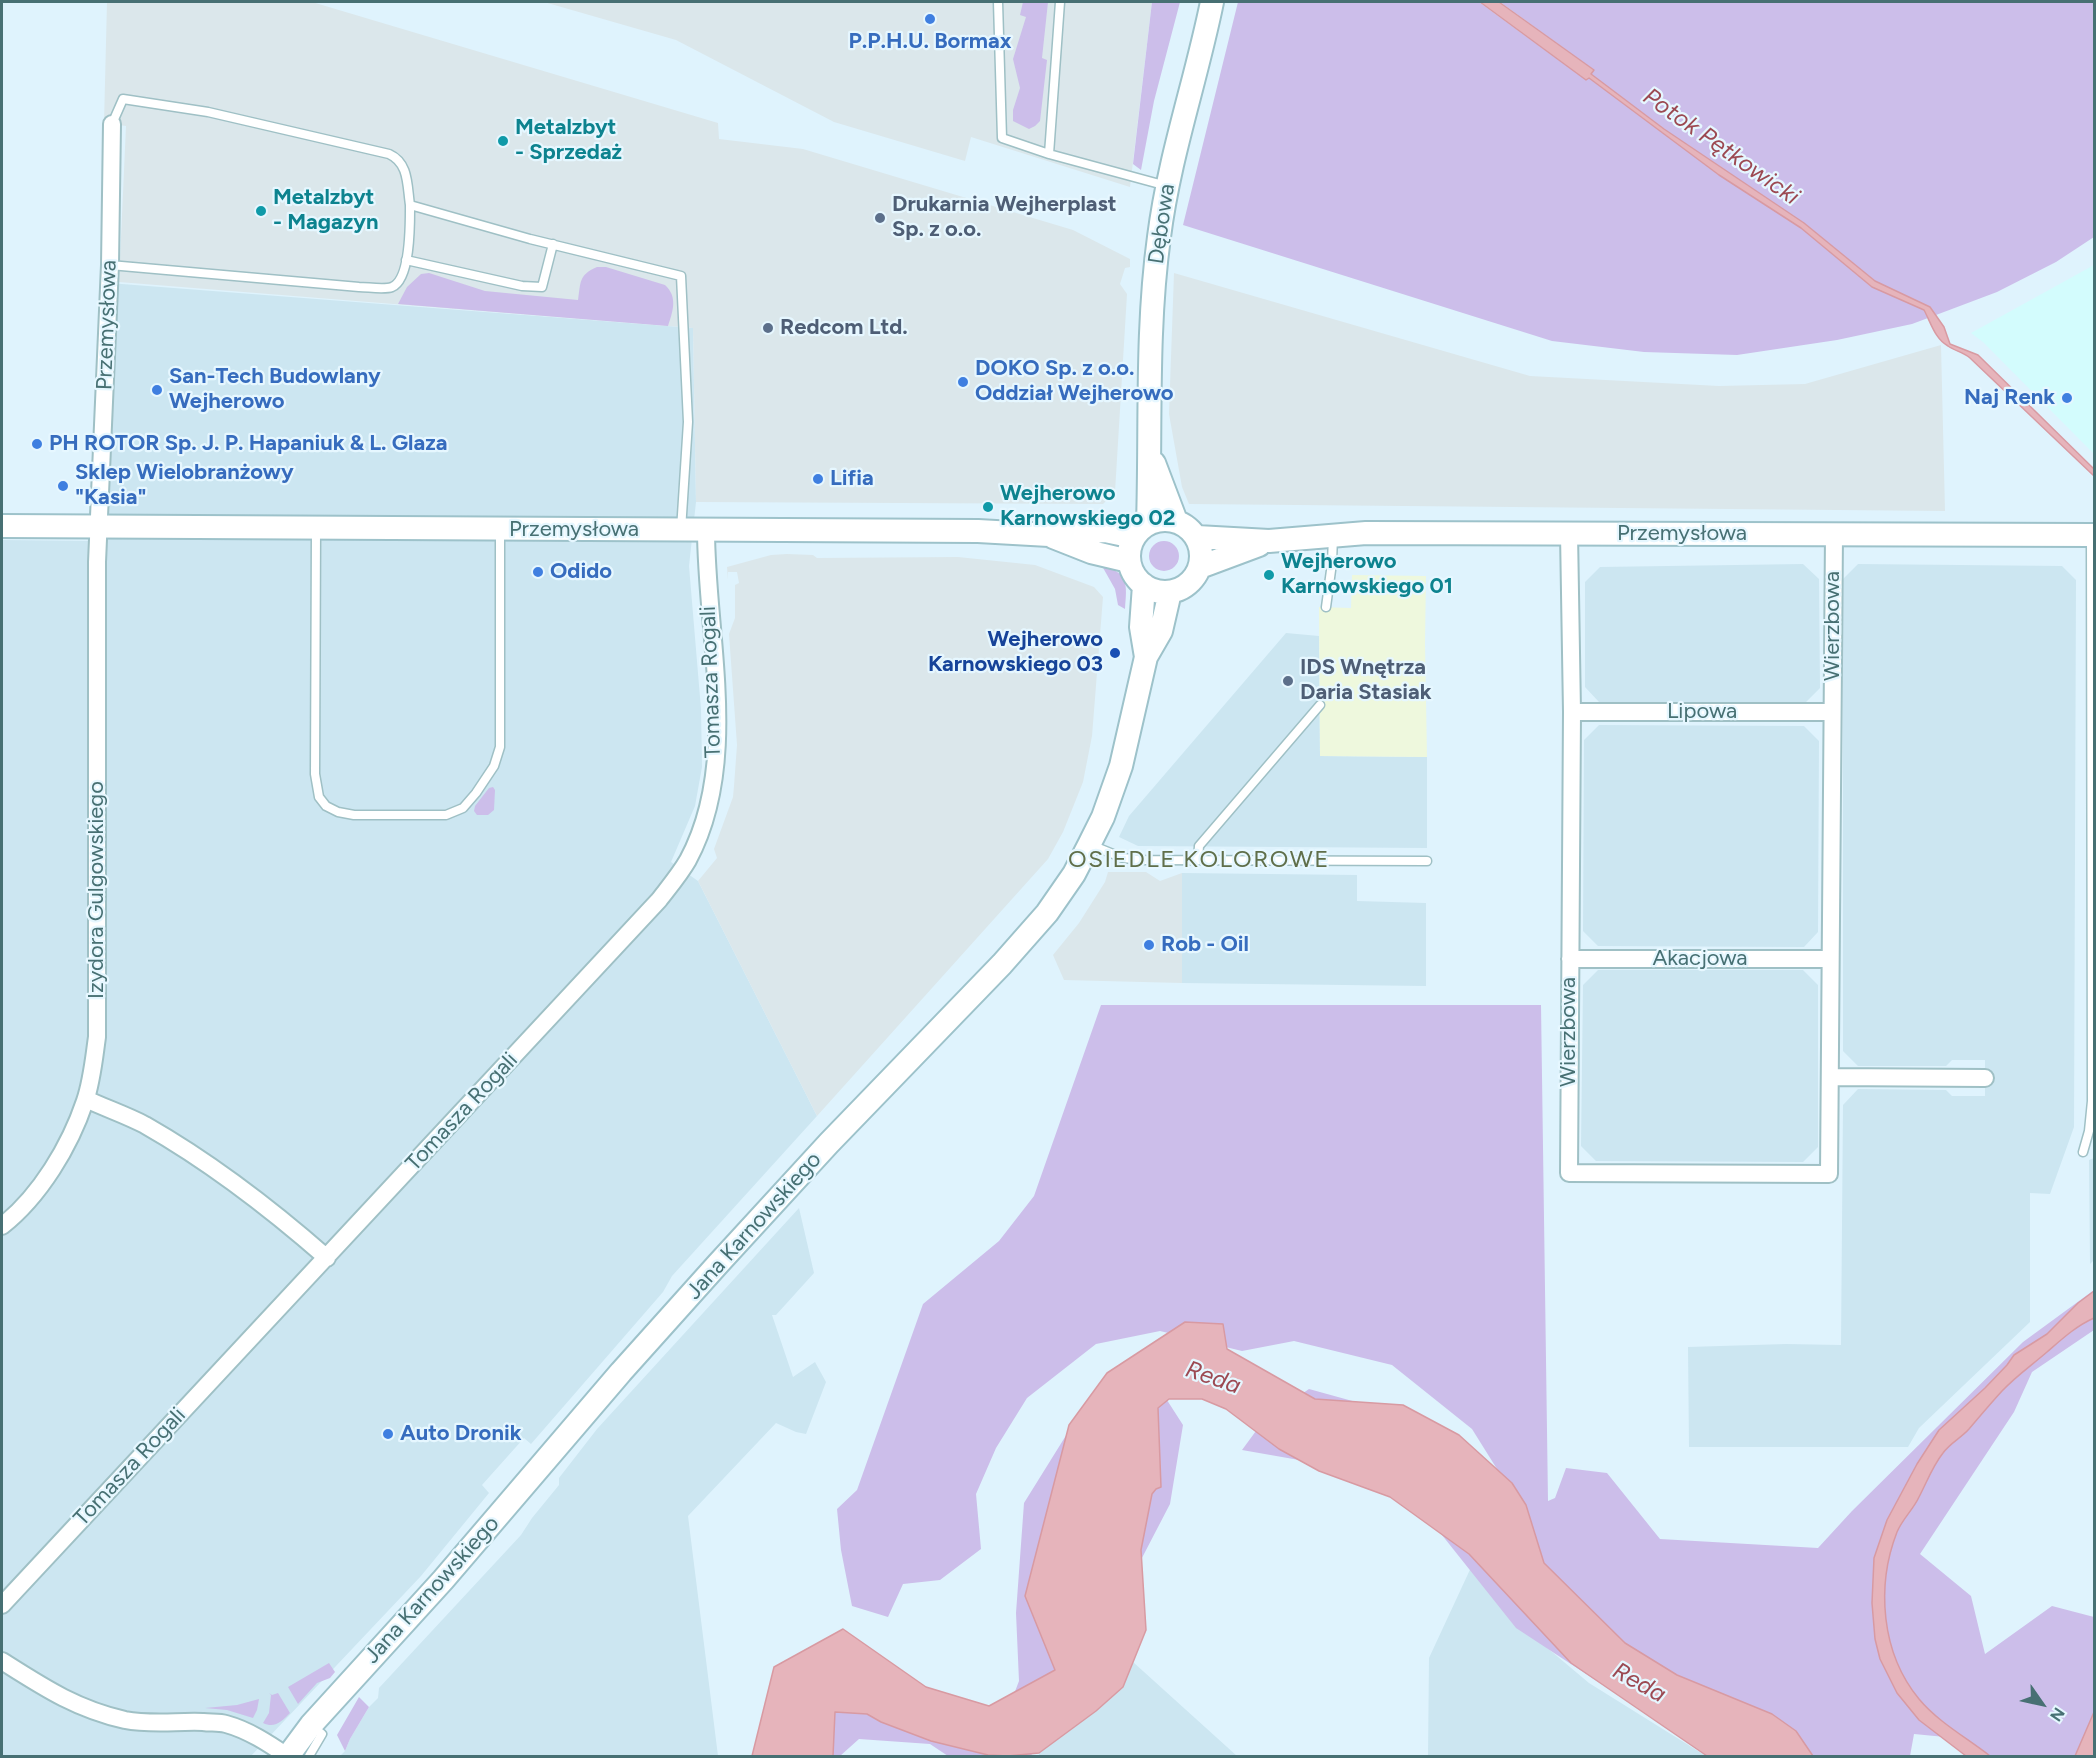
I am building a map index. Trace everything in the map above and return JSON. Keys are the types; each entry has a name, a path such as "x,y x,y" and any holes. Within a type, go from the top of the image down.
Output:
{"main road":[{"name":"Dębowa","path":"1141,530 1150,452 1150,331 1159,236 1167,186 1212,2"},
{"name":"Dębowa","path":"1150,452 1176,521"},
{"path":"1162,519 1176,521 1188,527 1197,537 1202,552 1200,567 1194,579 1183,588 1170,592 1156,591 1144,585 1134,575 1129,561 1130,549 1141,530 1162,519"},
{"name":"Przemysłowa","path":"2,526 978,531 1049,535 1141,530"},
{"name":"Przemysłowa","path":"1197,537 1269,541 1366,533 2093,535"},
{"name":"Przemysłowa","path":"1049,535 1091,552 1129,561"},
{"name":"Przemysłowa","path":"1200,567 1269,541"},
{"name":"Jana Karnowskiego","path":"1144,585 1141,627 1146,657"},
{"name":"Jana Karnowskiego","path":"288,1756 311,1725 443,1580 621,1372 734,1246 1047,913 1074,874 1103,817 1121,766 1146,657 1161,631 1170,592"}],"street":[{"name":"Przemysłowa","path":"98,527 110,265 112,124"},
{"name":"Izydora Gulgowskiego","path":"2,1226 34,1194 58,1157 86,1099 97,1037 98,527"},
{"name":"Tomasza Rogali","path":"2,1605 659,900 688,860 709,804 715,774 715,679 705,562 706,530"},
{"name":"Wierzbowa","path":"1569,533 1572,712 1569,1173 1829,1174 1834,534"},
{"name":"Lipowa","path":"1572,712 1832,712"},
{"name":"Akacjowa","path":"1570,959 1830,959"},
{"path":"1830,1077 1985,1078"},
{"path":"86,1099 143,1124 215,1170 269,1208 327,1258"},
{"name":"Jana Karnowskiego","path":"2,1661 56,1696 97,1712 139,1721 224,1723 250,1733 288,1756"}],"lane":[{"path":"998,2 1002,138 1049,154 1167,186"},
{"path":"1049,154 1060,2"},
{"path":"110,265 359,287 391,287 398,282 406,260 411,205 404,167 399,158 389,154 208,112 123,99 112,124"},
{"path":"411,205 681,276 688,422 681,530"},
{"path":"406,260 522,286 543,287 553,244"},
{"path":"316,529 315,778 319,797 326,806 338,812 354,815 446,815 463,808 494,766 500,747 500,530"},
{"path":"1326,607 1333,535"},
{"path":"2083,1152 2089,1131 2092,1101 2093,535"},
{"path":"1198,860 1199,846 1320,705"},
{"path":"1089,845 1123,858 1427,861"},
{"path":"309,1756 322,1734 311,1725"}],"shaded area":[{"path":"107,2 312,2 718,123 719,139 803,149 1073,230 1130,259 1130,267 1125,268 1120,284 1127,294 1115,492 1103,504 696,502 693,328 119,282 126,126 104,123"},
{"path":"544,2 1152,2 1130,187 971,137 965,161 834,122 676,40"},
{"path":"1023,2 1048,2 1042,58 1047,60 1040,121 1029,129 1013,121 1013,110 1020,88 1013,59 1026,17 1020,15"},
{"path":"1152,2 1180,2 1154,101 1141,170 1133,164"},
{"path":"1238,2 1479,2 1586,80 1589,78 1719,175 1801,228 1872,287 1924,310 1928,318 1912,324 1837,340 1737,355 1644,352 1552,341 1183,225"},
{"path":"1500,2 2094,2 2094,237 2056,262 1997,292 1936,315 1929,307 1875,281 1804,223 1664,129 1591,74 1594,70"},
{"name":"Naj Renk","path":"2094,265 2094,454 1983,342 1971,333"},
{"path":"597,267 606,267 665,285 673,299 673,310 668,326 398,304 407,287 421,274 429,273 485,291 578,300 583,276"},
{"path":"1174,273 1530,376 1719,386 1805,384 1941,345 1945,511 1189,504 1182,487 1169,414"},
{"path":"109,283 693,328 696,502 689,566 701,709 702,767 695,806 671,862 698,881 817,1116 672,1276 663,1292 531,1444 524,1438 482,1485 489,1493 421,1576 251,1756 2,1756 2,540 98,541"},
{"path":"1164,541 1175,545 1179,556 1175,567 1164,571 1153,567 1149,556 1153,545"},
{"path":"771,555 813,555 817,558 958,557 1035,565 1094,587 1103,597 1092,736 1083,782 1063,832 1048,859 817,1116 698,881 717,858 714,849 733,797 737,745 729,634 735,618 735,585 739,583 737,572 728,572 728,580 727,567"},
{"path":"1803,564 1819,579 1820,688 1805,703 1599,702 1585,687 1585,582 1600,567"},
{"path":"1858,564 2062,566 2076,580 2074,1127 2050,1194 2030,1193 2030,1322 1919,1428 1908,1447 1689,1447 1688,1347 1841,1345 1843,1105 1858,1089 1946,1090 1952,1096 1985,1096 1985,1060 1952,1060 1946,1066 1858,1066 1843,1051 1843,579"},
{"path":"1102,566 1122,576 1126,586 1125,609 1118,605 1115,589"},
{"path":"1352,575 1426,576 1427,757 1320,756 1319,607 1351,608"},
{"path":"1286,633 1319,636 1320,756 1427,757 1427,848 1138,846 1119,837 1129,816"},
{"path":"1599,725 1804,726 1819,741 1818,932 1804,947 1598,946 1583,931 1584,740"},
{"path":"493,787 495,790 494,810 488,815 477,815 474,811 475,806 489,788"},
{"path":"1108,872 1146,872 1160,881 1182,873 1182,983 1064,980 1053,955 1079,923 1105,882"},
{"path":"1182,873 1357,875 1357,901 1426,903 1426,986 1182,983"},
{"path":"1598,970 1803,970 1818,985 1818,1147 1803,1162 1596,1161 1581,1146 1583,985"},
{"path":"1101,1005 1541,1005 1548,1501 1555,1498 1566,1468 1607,1473 1660,1539 1818,1548 1852,1511 2023,1342 2094,1290 2094,1330 2032,1372 2014,1412 1920,1554 1971,1596 1985,1654 2052,1606 2094,1617 2094,1756 1972,1756 1945,1737 1914,1734 1910,1756 1711,1756 1516,1628 1434,1525 1356,1470 1242,1450 1264,1420 1309,1389 1403,1415 1497,1469 1472,1429 1392,1365 1294,1341 1242,1351 1160,1331 1096,1344 1027,1398 996,1448 976,1494 981,1549 940,1580 903,1584 888,1617 852,1606 841,1550 837,1509 857,1490 923,1304 999,1241 1034,1196"},
{"path":"2094,1158 2094,1260 2090,1264 2089,1160"},
{"path":"799,1208 814,1273 776,1315 772,1315 793,1377 815,1362 826,1382 806,1434 776,1423 688,1516 718,1756 340,1756 369,1707 378,1698 379,1688 521,1535 559,1485 559,1478 597,1429"},
{"path":"1156,1383 1183,1425 1170,1504 1105,1629 1114,1683 1030,1756 948,1756 930,1744 859,1739 840,1756 796,1756 808,1695 995,1744 1019,1681 1016,1613 1024,1503 1075,1421"},
{"path":"1474,1561 1539,1641 1589,1683 1706,1756 1428,1756 1429,1658"},
{"path":"1133,1662 1237,1756 1039,1756 1039,1753 1096,1711 1123,1687"},
{"path":"329,1663 335,1672 330,1678 317,1683 298,1704 288,1687"},
{"path":"269,1693 272,1695 278,1693 290,1713 275,1725 263,1723 269,1713 271,1695"},
{"path":"359,1697 369,1707 345,1751 337,1735"},
{"path":"259,1699 253,1718 227,1710 205,1708 237,1705"}],"water":[{"path":"1480,2 1499,2 1594,70 1591,74 1664,129 1804,223 1875,281 1930,307 1944,327 1950,344 1978,355 2094,469 2094,476 1970,358 1944,343 1934,330 1924,310 1872,287 1801,228 1719,175 1589,78 1586,80"},
{"path":"2094,1291 2094,1318 2069,1333 2013,1380 1969,1429 1943,1453 1917,1502 1899,1527 1890,1553 1886,1574 1886,1618 1897,1661 1906,1681 1919,1699 1944,1722 1990,1756 1966,1756 1919,1720 1897,1693 1880,1659 1875,1639 1872,1603 1874,1558 1887,1520 1917,1464 1939,1430 1985,1388 2014,1355 2047,1334 2078,1303"},
{"name":"Reda","path":"1185,1322 1223,1324 1227,1349 1315,1399 1403,1405 1459,1435 1512,1483 1526,1505 1544,1563 1625,1643 1677,1675 1772,1714 1796,1731 1813,1756 1707,1756 1571,1663 1469,1554 1390,1497 1319,1471 1279,1449 1226,1409 1202,1399 1169,1399 1158,1408 1161,1487 1152,1494 1141,1550 1146,1630 1123,1687 1096,1711 1039,1753 988,1755 931,1741 881,1722 867,1714 835,1712 833,1756 752,1756 774,1667 843,1629 926,1687 989,1706 1055,1670 1025,1596 1069,1425 1107,1373"},
{"path":"2094,1712 2094,1756 2075,1756"}],"place":[{"name":"P.P.H.U. Bormax","path":"930,19"},
{"name":"Metalzbyt - Sprzedaż","path":"503,141"},
{"name":"Metalzbyt - Magazyn","path":"261,211"},
{"name":"Drukarnia Wejherplast Sp. z o.o.","path":"880,218"},
{"name":"Redcom Ltd.","path":"768,328"},
{"name":"DOKO Sp. z o.o. Oddział Wejherowo","path":"963,382"},
{"name":"San-Tech Budowlany Wejherowo","path":"157,390"},
{"name":"Naj Renk","path":"2067,398"},
{"name":"PH ROTOR Sp. J. P. Hapaniuk & L. Glaza","path":"37,444"},
{"name":"Lifia","path":"818,479"},
{"name":"Sklep Wielobranżowy \"Kasia\"","path":"63,486"},
{"name":"Wejherowo Karnowskiego 02","path":"988,507"},
{"name":"Odido","path":"538,572"},
{"name":"Wejherowo Karnowskiego 01","path":"1269,575"},
{"name":"Wejherowo Karnowskiego 03","path":"1115,653"},
{"name":"IDS Wnętrza Daria Stasiak","path":"1288,681"},
{"name":"Rob - Oil","path":"1149,945"},
{"name":"Auto Dronik","path":"388,1434"}],"district":[{"name":"OSIEDLE KOLOROWE","path":"1199,860"}],"water label":[{"name":"Potok Pętkowicki","path":"1721,147"}]}
